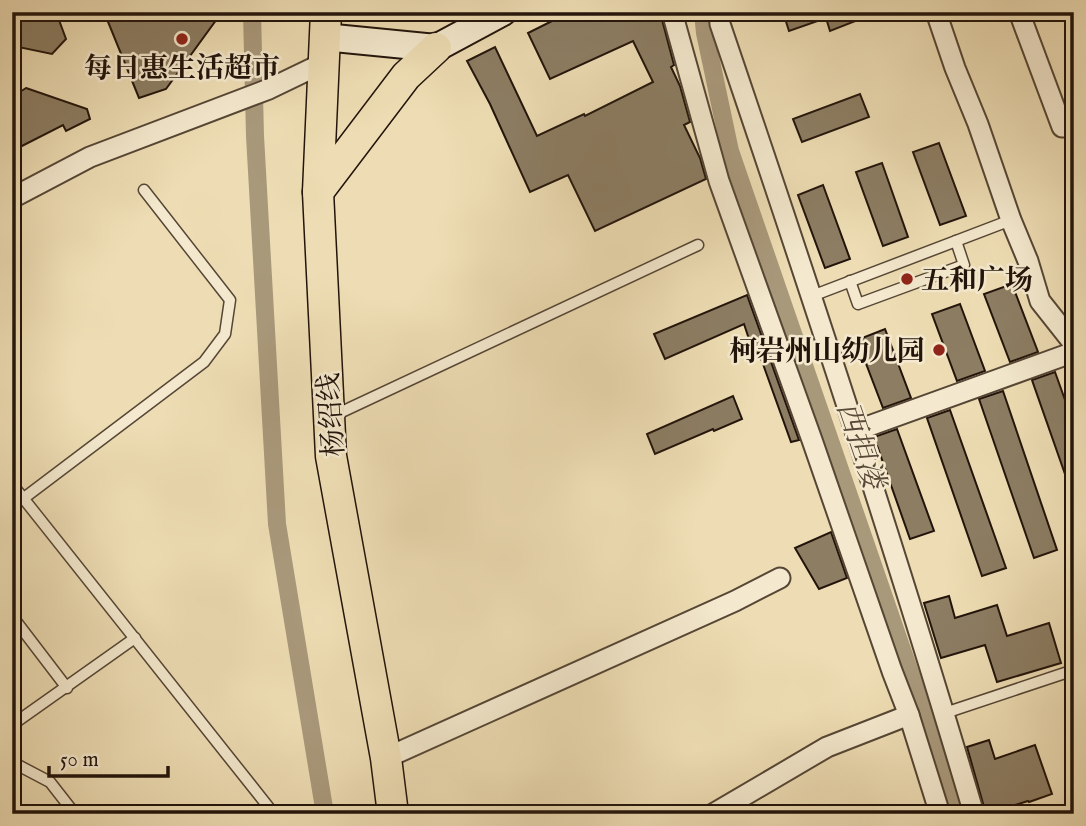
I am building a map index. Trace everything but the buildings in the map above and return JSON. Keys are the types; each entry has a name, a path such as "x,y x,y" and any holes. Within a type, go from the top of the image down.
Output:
{"main road":[{"name":"杨绍线","path":"324,37 317,192 331,456 386,758 393,814"},
{"path":"317,192 406,76 436,48"}],"street":[{"path":"12,198 90,157 269,89 324,37 436,48 503,12"},
{"path":"672,12 719,181 813,440 909,715 940,814"},
{"path":"719,12 720,24 812,296 945,713 974,814"},
{"path":"936,12 1028,261 1040,301 1074,344"},
{"path":"1018,12 1062,127 1074,123"},
{"path":"855,431 1074,352"},
{"path":"386,758 723,607 780,578"},
{"path":"713,814 827,747 909,715"}],"lane":[{"path":"24,498 204,362 225,334 230,300 144,190"},
{"path":"812,296 1011,220"},
{"path":"850,281 858,304 964,265 956,241"},
{"path":"329,417 698,245"},
{"path":"12,484 274,814"},
{"path":"12,616 67,688"},
{"path":"12,725 135,638"},
{"path":"945,713 1074,670"},
{"path":"12,762 50,782 75,814"}],"waterway":[{"path":"252,12 255,136 277,524 325,814"},
{"name":"西担溇","path":"703,12 730,151 916,690 954,814"}],"place":[{"name":"每日惠生活超市","path":"182,39"},
{"name":"五和广场","path":"907,279"},
{"name":"柯岩州山幼儿园","path":"939,350"}]}
